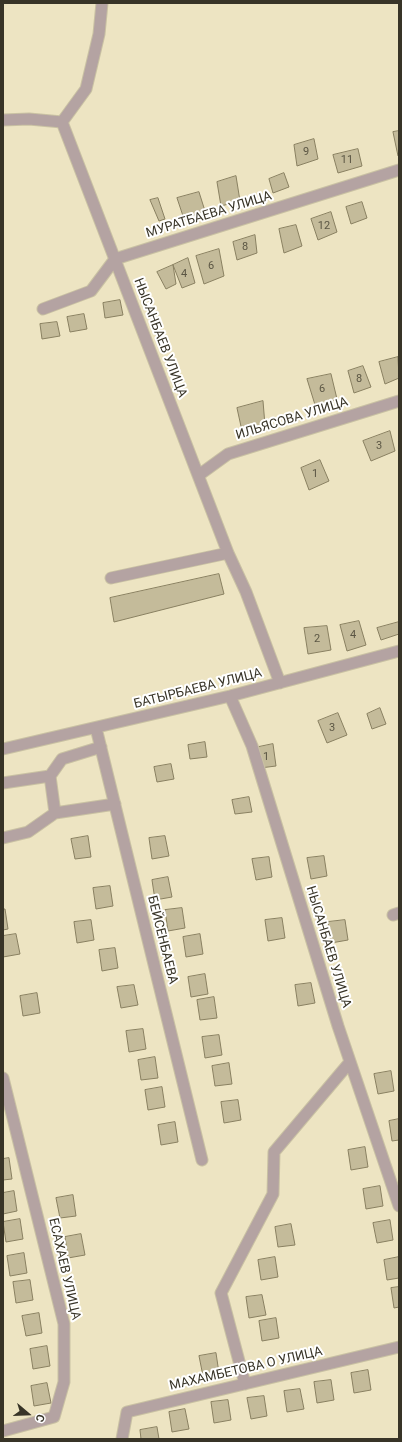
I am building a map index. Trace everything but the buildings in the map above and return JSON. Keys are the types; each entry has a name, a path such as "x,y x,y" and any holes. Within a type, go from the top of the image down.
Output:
{"street":[{"path":"3,120 29,119 62,122 86,89 99,34 102,3"},
{"name":"НЫСАНБАЕВ УЛИЦА","path":"62,122 199,475 228,554 246,592 280,683"},
{"name":"МУРАТБАЕВА УЛИЦА","path":"115,259 399,170"},
{"path":"43,309 92,291 115,259"},
{"name":"ИЛЬЯСОВА УЛИЦА","path":"199,475 228,454 399,401"},
{"path":"111,578 228,554"},
{"name":"БАТЫРБАЕВА УЛИЦА","path":"3,749 230,696 399,651"},
{"name":"НЫСАНБАЕВ УЛИЦА","path":"230,696 252,746 350,1062 399,1206"},
{"name":"БЕЙСЕНБАЕВА","path":"96,728 202,1160"},
{"path":"55,814 50,776 62,759 101,747"},
{"path":"3,783 50,776"},
{"path":"3,838 28,832 55,814 114,804"},
{"path":"245,1384 221,1293 273,1194 274,1152 350,1062"},
{"name":"ЕСАХАЕВ УЛИЦА","path":"3,1078 64,1324 64,1382 54,1417 3,1430"},
{"name":"МАХАМБЕТОВА О УЛИЦА","path":"122,1439 127,1412 399,1347"}]}
